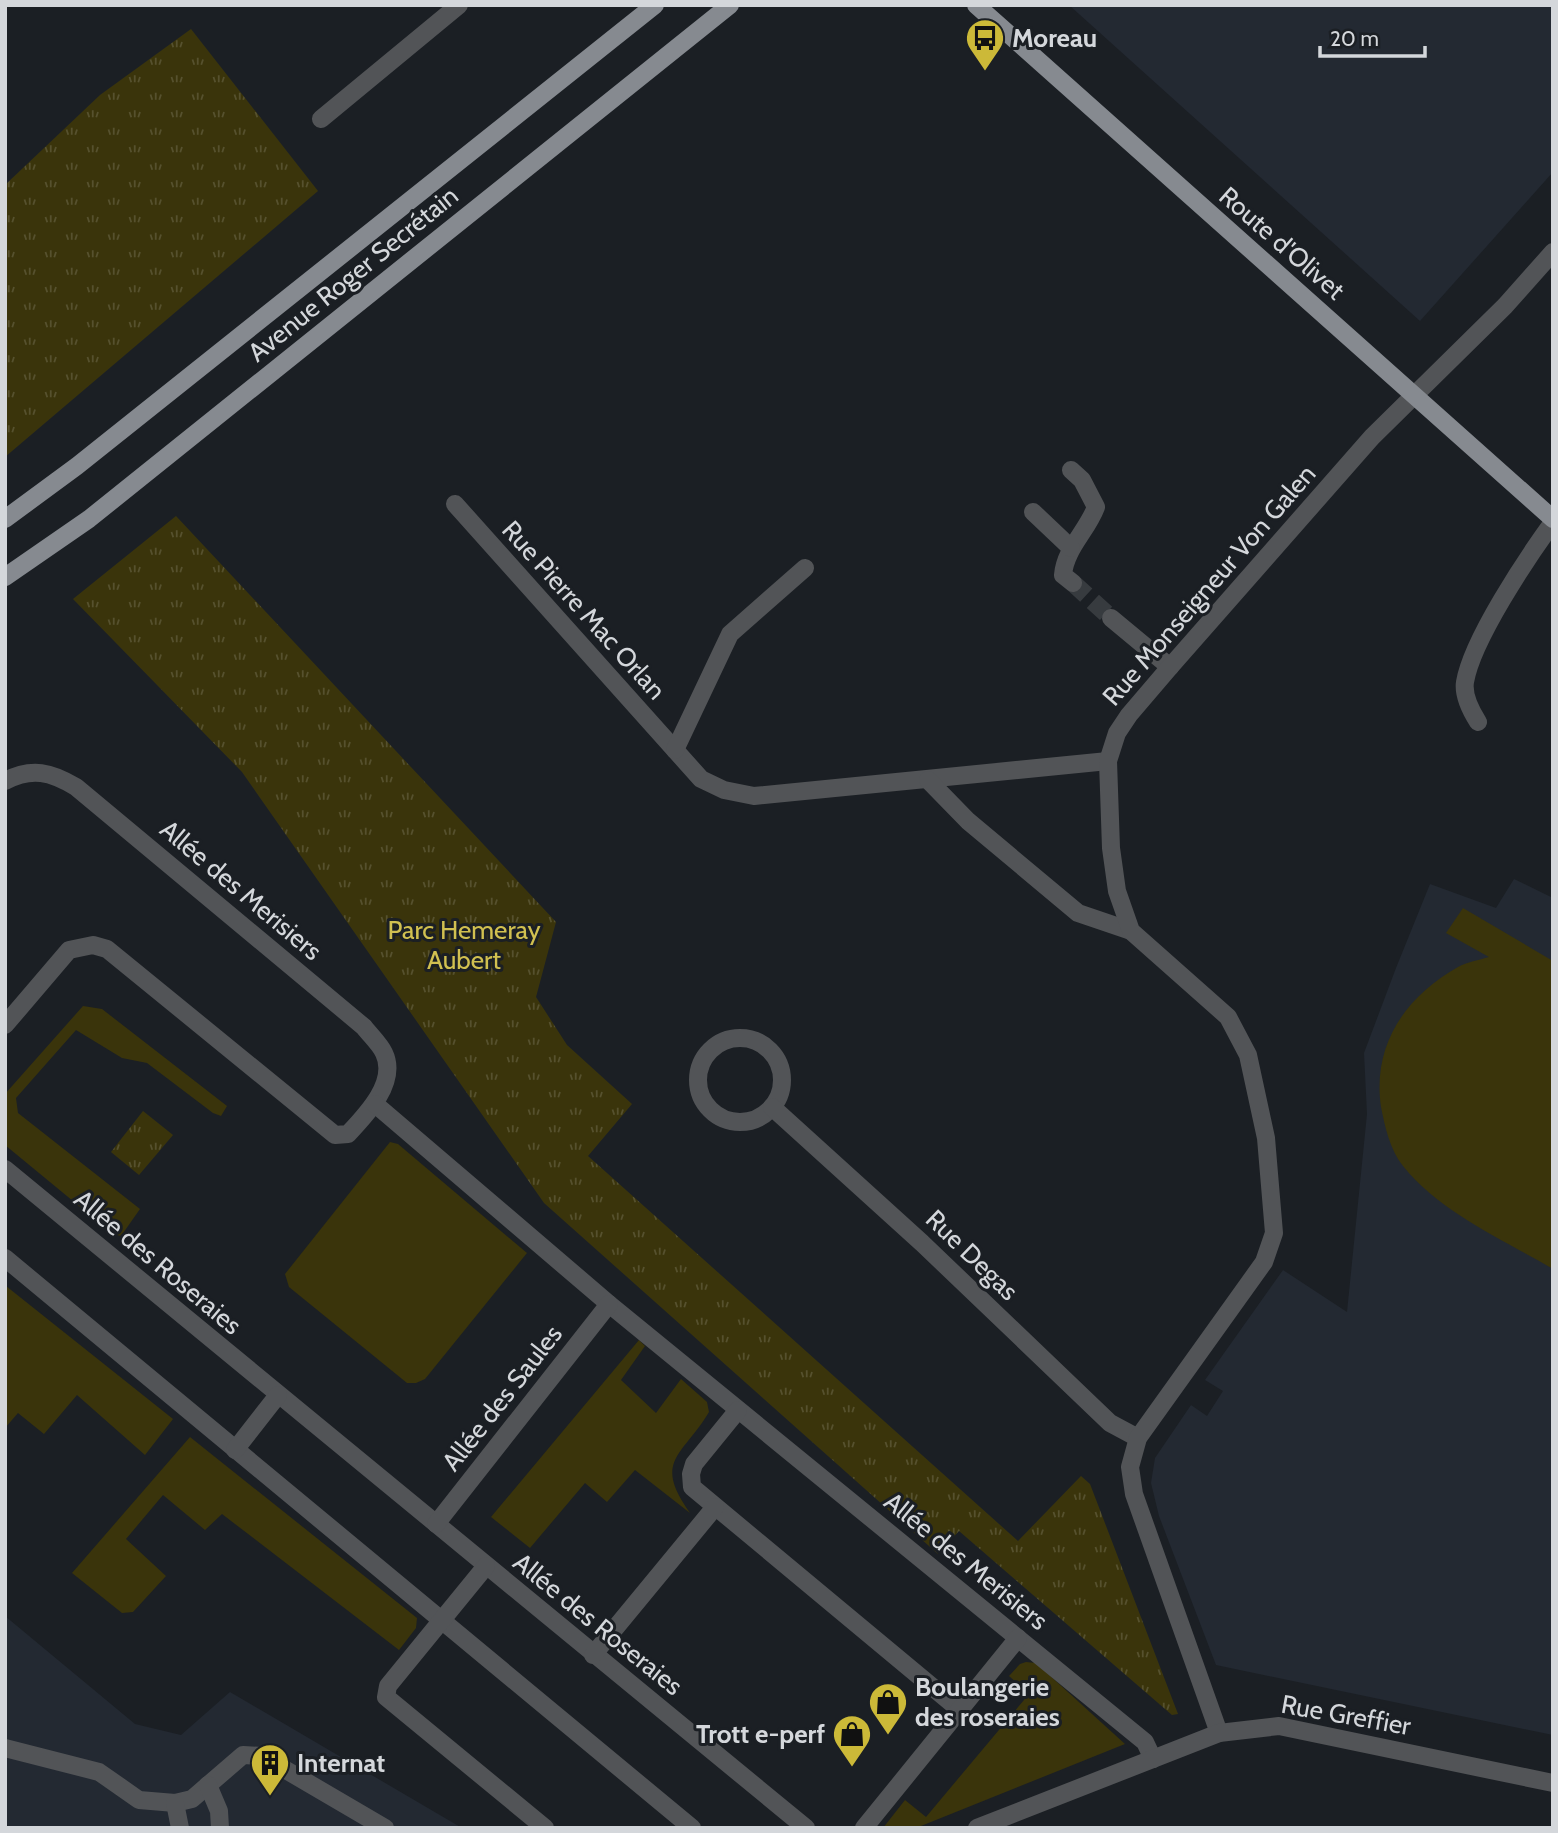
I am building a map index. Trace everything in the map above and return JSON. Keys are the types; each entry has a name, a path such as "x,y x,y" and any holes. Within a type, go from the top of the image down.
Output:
{"main road":[{"name":"Avenue Roger Secrétain","path":"5,519 77,466 655,5"},
{"name":"Avenue Roger Secrétain","path":"5,577 89,519 730,5"},
{"name":"Route d'Olivet","path":"975,5 1553,521"}],"street":[{"path":"321,119 459,5"},
{"name":"Rue Monseigneur Von Galen","path":"1219,1733 1134,1494 1130,1467 1138,1438 1264,1262 1273,1233 1266,1138 1248,1055 1228,1017 1131,931 1117,891 1111,848 1108,761 1117,733 1170,667 1372,437 1505,306 1553,252"},
{"path":"1071,470 1082,480 1096,507 1064,562 1063,575 1073,583"},
{"name":"Rue Pierre Mac Orlan","path":"455,504 701,779 724,790 754,796 1108,761"},
{"path":"1033,512 1071,548"},
{"path":"1478,722 1469,709 1464,683 1483,636 1527,558 1553,521"},
{"name":"Rue Pierre Mac Orlan","path":"675,750 730,634 805,568"},
{"path":"1111,618 1170,667"},
{"name":"Allée des Merisiers","path":"5,780 33,771 54,774 76,787 364,1027 385,1055 385,1085 375,1104 348,1134 335,1135 107,949 93,944 69,950 5,1024"},
{"path":"928,780 968,821 1078,913 1131,931"},
{"path":"728,1039 750,1039 768,1048 781,1070 782,1083 772,1107 762,1116 748,1121 734,1122 715,1113 702,1097 698,1083 705,1056 728,1039"},
{"name":"Allée des Merisiers","path":"375,1104 609,1304 1145,1742 1153,1759"},
{"name":"Rue Degas","path":"772,1107 922,1243 1110,1423 1138,1438"},
{"name":"Allée des Roseraies","path":"5,1169 806,1828"},
{"path":"5,1258 692,1828"},
{"name":"Allée des Saules","path":"436,1524 609,1304"},
{"path":"234,1450 278,1395"},
{"path":"738,1409 694,1464 691,1474 692,1487 960,1710"},
{"path":"593,1655 715,1507"},
{"name":"Allée des Roseraies","path":"486,1566 388,1686 386,1697 545,1828"},
{"path":"864,1828 1018,1638"},
{"name":"Rue Greffier","path":"977,1828 1219,1733 1279,1726 1553,1783"},
{"path":"5,1748 99,1772 139,1800 175,1803 192,1799 243,1755 262,1755 385,1828"},
{"path":"208,1785 219,1811 219,1828"},
{"path":"175,1803 180,1828"}],"shaded area":[{"path":"1069,5 1553,5 1553,172 1420,321"},
{"path":"1514,879 1553,898 1553,1735 1216,1665 1159,1516 1151,1483 1155,1458 1191,1405 1207,1416 1223,1391 1205,1380 1283,1270 1347,1312 1367,1114 1364,1053 1396,968 1430,884 1496,908"},
{"path":"5,1616 135,1724 181,1735 230,1692 462,1828 5,1828"}],"green space":[{"path":"191,29 318,191 5,457 5,185 100,95"},
{"name":"Parc Hemeray Aubert","path":"176,516 556,922 536,997 567,1045 632,1104 588,1156 1018,1541 1081,1476 1090,1484 1178,1714 1172,1715 959,1531 938,1554 544,1203 242,772 73,599"},
{"path":"1463,908 1553,961 1553,1269 1473,1224 1435,1198 1398,1160 1384,1122 1380,1084 1382,1063 1387,1043 1396,1025 1422,993 1439,979 1462,965 1489,957 1446,933"},
{"path":"83,1006 102,1009 227,1106 221,1116 213,1113 147,1063 122,1058 76,1030 16,1098 18,1113 140,1209 121,1236 113,1234 5,1145 5,1094"},
{"path":"143,1111 173,1135 139,1175 111,1152"},
{"path":"390,1142 398,1144 527,1253 425,1379 416,1383 407,1383 289,1287 285,1274"},
{"path":"6,1286 173,1419 145,1455 77,1395 44,1434 18,1413 5,1428"},
{"path":"639,1340 645,1346 621,1380 656,1413 681,1379 707,1402 709,1412 682,1449 672,1469 673,1481 690,1513 635,1470 607,1502 585,1483 530,1548 491,1517"},
{"path":"190,1437 417,1618 416,1628 399,1650 222,1514 205,1530 163,1495 126,1539 166,1576 133,1612 122,1613 72,1573"},
{"path":"1036,1663 1125,1744 916,1828 883,1828 905,1800 926,1817 1029,1694 1009,1676 1020,1664"}],"tunnel":[{"path":"1073,583 1111,618"}],"place":[{"name":"Moreau","path":"985,72"},
{"name":"Boulangerie des roseraies","path":"888,1736"},
{"name":"Trott e-perf","path":"852,1768"},
{"name":"Internat","path":"270,1797"}]}
